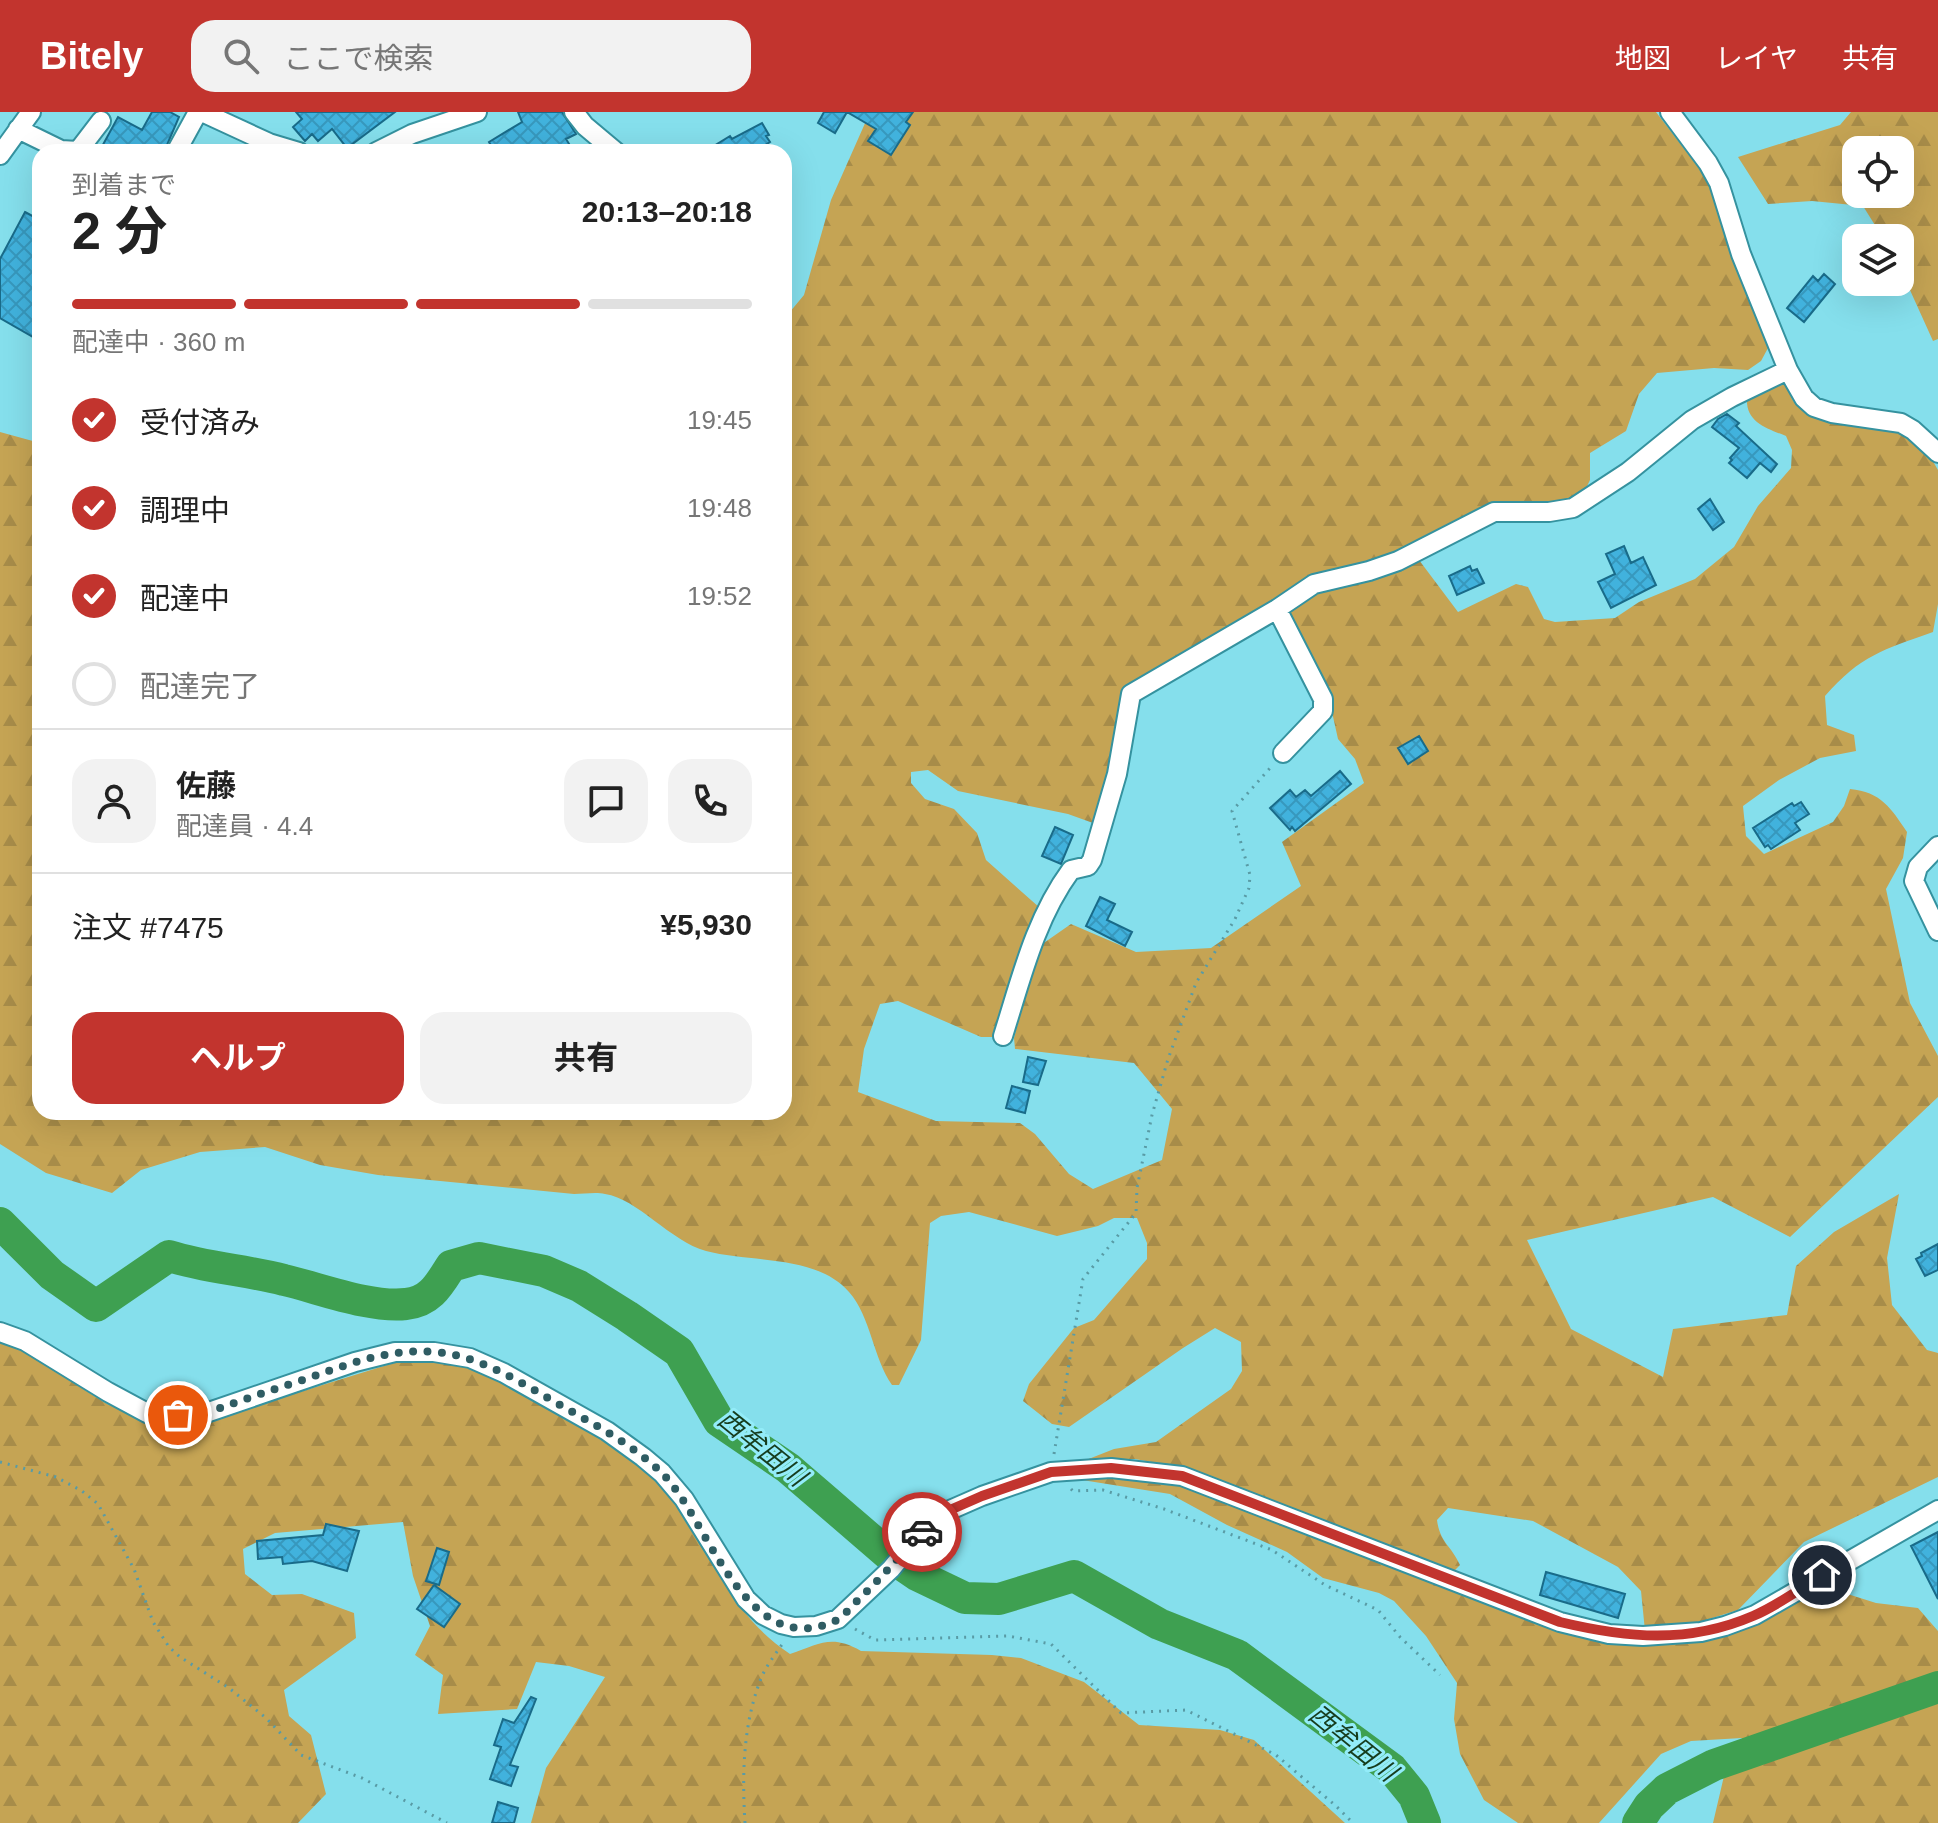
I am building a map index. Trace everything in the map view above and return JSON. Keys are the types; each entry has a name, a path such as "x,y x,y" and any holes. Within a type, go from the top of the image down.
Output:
{"street":[{"path":"0,155 31,112"},
{"path":"181,144 200,112 272,144"},
{"path":"392,144 477,112"},
{"path":"574,112 606,144"},
{"path":"1670,112 1719,183 1741,254 1788,370 1804,398 1814,407 1832,413 1901,423 1938,453"},
{"path":"83,144 101,121"},
{"path":"18,129 49,144"},
{"path":"1003,1036 1030,949 1055,895 1071,870 1088,866 1092,860 1117,774 1131,694 1314,584 1398,561 1494,512 1549,512 1573,508 1628,472 1692,420 1788,370"},
{"path":"1277,609 1323,699 1323,711 1283,753"},
{"path":"1938,846 1918,867 1914,881 1938,931"},
{"path":"0,1332 25,1341 147,1413 178,1415 203,1414 355,1362 395,1352 434,1352 470,1358 504,1373 607,1431 643,1457 662,1473 684,1499 746,1599 763,1615 794,1627 816,1626 838,1619 891,1569 934,1517 1051,1472 1111,1468 1182,1476 1560,1622 1609,1634 1643,1636 1701,1632 1755,1615 1938,1510"}],"path":[{"path":"1283,753 1232,811 1250,875 1249,888 1235,919 1196,983 1168,1059 1152,1115 1137,1188 1136,1213 1083,1279 1051,1472 1073,1491 1103,1490 1164,1509 1272,1550 1325,1585 1378,1610 1400,1637 1440,1675"},
{"path":"0,1462 56,1477 98,1504 134,1569 153,1622 169,1647 266,1718 301,1755 362,1778 447,1823"},
{"path":"838,1619 875,1640 1008,1636 1051,1644 1121,1713 1186,1710 1276,1755 1353,1823"},
{"path":"745,1823 743,1783 747,1727 760,1679 794,1627"}],"green space":[{"path":"870,112 1656,112 1709,181 1768,348 1761,361 1748,370 1714,368 1657,373 1639,394 1626,431 1590,453 1590,480 1584,492 1571,503 1487,508 1397,554 1315,577 1264,612 1137,680 1125,692 1104,813 1093,823 1068,814 958,791 928,770 911,772 911,783 925,799 954,809 977,833 986,860 1040,908 996,1037 981,1037 898,1001 880,1004 864,1049 858,1092 936,1121 1020,1123 1035,1134 1069,1174 1093,1189 1162,1160 1172,1109 1134,1063 1015,1049 1014,1038 1038,947 1071,924 1136,952 1211,948 1301,886 1282,842 1364,783 1355,759 1338,739 1330,703 1286,609 1318,590 1419,560 1458,612 1516,584 1528,587 1544,619 1555,622 1615,618 1639,602 1695,579 1734,547 1758,506 1791,468 1792,450 1786,436 1753,418 1747,406 1747,397 1760,390 1787,384 1793,400 1802,410 1826,418 1893,428 1913,440 1930,458 1938,470 1938,604 1933,632 1862,662 1825,696 1827,725 1854,735 1856,751 1820,758 1779,780 1743,806 1746,836 1764,854 1833,822 1844,806 1850,789 1877,798 1901,823 1907,832 1903,858 1886,889 1910,1003 1938,1056 1938,1097 1790,1237 1713,1197 1527,1240 1571,1329 1663,1377 1673,1329 1787,1315 1796,1266 1834,1232 1899,1194 1887,1258 1892,1305 1927,1350 1938,1353 1938,1477 1804,1542 1738,1610 1693,1624 1645,1631 1641,1591 1618,1567 1533,1521 1448,1508 1437,1520 1443,1539 1460,1565 1453,1572 1185,1468 1135,1459 1086,1460 1114,1449 1156,1442 1231,1389 1242,1371 1241,1342 1215,1328 1069,1427 1052,1424 1023,1401 1029,1384 1074,1328 1094,1320 1147,1259 1147,1243 1137,1218 1114,1218 1098,1226 1057,1236 969,1212 941,1216 930,1223 921,1340 899,1385 892,1385 880,1363 862,1313 849,1292 835,1280 801,1265 706,1251 680,1239 617,1197 378,1175 320,1165 265,1147 200,1152 141,1170 112,1193 46,1173 0,1144 0,432 32,441 32,1120 792,1120 792,309 804,295 831,200"},
{"path":"1851,112 1938,112 1938,339 1933,341 1913,296 1914,224 1874,224 1864,208 1914,208 1914,136 1842,136 1842,204 1812,201 1768,204 1738,157 1840,125"},
{"path":"0,1342 18,1348 107,1404 147,1419 189,1425 227,1417 400,1361 438,1361 472,1368 626,1455 660,1484 689,1520 743,1609 771,1640 790,1654 833,1642 861,1651 1021,1658 1084,1682 1139,1725 1220,1730 1254,1740 1345,1823 531,1823 546,1768 605,1677 569,1666 536,1662 517,1709 438,1714 443,1675 415,1655 430,1626 413,1576 403,1522 275,1533 243,1549 245,1574 272,1595 302,1594 354,1613 356,1638 284,1690 289,1716 311,1735 326,1794 298,1823 0,1823"},
{"path":"1099,1476 1140,1477 1182,1485 1616,1643 1685,1643 1748,1625 1819,1585 1876,1603 1918,1608 1938,1631 1938,1823 1713,1823 1724,1776 1742,1738 1691,1741 1661,1754 1599,1823 1518,1823 1484,1800 1460,1754 1454,1719 1457,1683 1426,1636 1394,1601 1379,1593 1323,1578 1287,1552 1227,1525 1170,1494 1082,1480"}],"building":[{"path":"152,112 170,112 179,117 167,144 103,144 118,117 142,130"},
{"path":"296,112 395,112 352,144 344,144 332,129 318,141 312,134 305,141 293,127 302,119"},
{"path":"518,112 562,112 576,134 566,139 569,144 490,144 522,122"},
{"path":"824,112 847,112 835,133 818,123"},
{"path":"847,112 913,112 906,122 910,125 891,155 868,141 876,129"},
{"path":"762,123 770,142 717,144 730,136 732,139"},
{"path":"25,212 32,216 32,336 0,318 0,259"},
{"path":"1824,274 1835,284 1804,322 1787,308 1813,276 1818,281"},
{"path":"1727,414 1777,464 1771,472 1760,463 1747,478 1729,463 1739,448 1712,427"},
{"path":"1710,499 1724,522 1713,530 1698,509"},
{"path":"1624,546 1631,563 1643,557 1656,585 1611,608 1598,582 1615,574 1606,554"},
{"path":"1470,566 1472,571 1477,569 1484,583 1457,595 1449,576"},
{"path":"1419,736 1428,751 1408,764 1398,748"},
{"path":"1340,771 1351,784 1295,831 1292,827 1290,830 1270,808 1290,790 1296,797 1305,790 1311,796"},
{"path":"1801,802 1809,814 1795,823 1800,830 1771,849 1768,845 1765,847 1753,828 1792,803 1794,806"},
{"path":"1055,827 1073,835 1061,864 1042,856"},
{"path":"1100,897 1115,904 1107,920 1132,932 1125,946 1086,926"},
{"path":"1028,1057 1046,1061 1038,1085 1023,1082"},
{"path":"1012,1086 1030,1091 1025,1113 1006,1108"},
{"path":"1938,1244 1938,1270 1925,1276 1916,1259"},
{"path":"326,1524 359,1531 347,1571 312,1561 283,1564 282,1557 258,1559 257,1541 323,1535"},
{"path":"1938,1532 1938,1599 1911,1546"},
{"path":"437,1548 449,1552 439,1585 426,1581"},
{"path":"1546,1572 1625,1594 1618,1618 1540,1595"},
{"path":"434,1585 460,1604 444,1627 417,1609"},
{"path":"531,1697 536,1699 510,1765 518,1767 511,1786 490,1779 501,1747 494,1745 503,1719 514,1723"},
{"path":"498,1802 518,1808 514,1823 492,1823"}],"waterway":[{"name":"西牟田川","path":"0,1223 52,1275 96,1306 169,1256 361,1300 392,1304 421,1300 433,1291 451,1266 479,1258 544,1271 579,1286 679,1352 719,1421 788,1468 895,1560 917,1575 965,1598 999,1599 1074,1576 1159,1624 1237,1655 1392,1769 1414,1796 1425,1823"},
{"name":"西牟田川","path":"1638,1823 1649,1806 1667,1789 1714,1765 1938,1687"}],"way so far":[{"path":"178,1415 203,1414 355,1362 395,1352 434,1352 470,1358 504,1373 607,1431 643,1457 662,1473 684,1499 746,1599 763,1615 794,1627 816,1626 838,1619 891,1569 922,1532"}],"route":[{"path":"922,1532 934,1517 1051,1472 1111,1468 1182,1476 1560,1622 1609,1634 1671,1636 1725,1626 1755,1615 1822,1575"}]}
